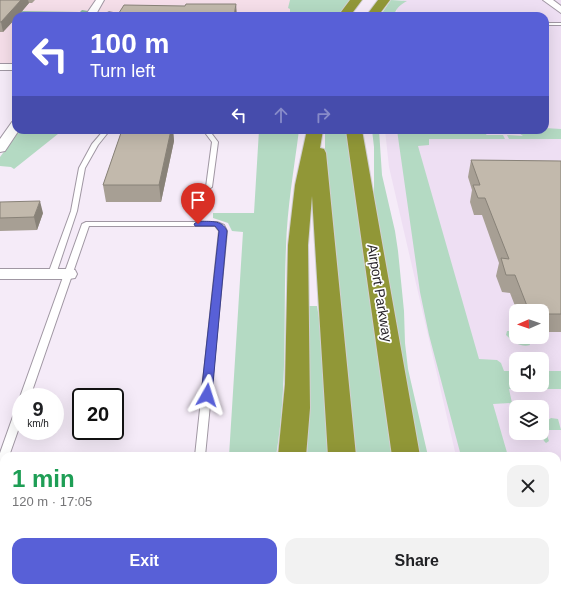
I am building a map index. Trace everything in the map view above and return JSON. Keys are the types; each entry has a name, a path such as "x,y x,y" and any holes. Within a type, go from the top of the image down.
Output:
{"highway":[{"path":"347,12 356,0"},
{"path":"355,12 364,0"},
{"path":"368,12 376,0"},
{"path":"375,12 384,0"},
{"path":"292,452 298,384 298,245 304,185 314,134"},
{"path":"318,134 321,192 342,452"},
{"name":"Airport Parkway","path":"355,134 405,452"}],"street":[{"path":"92,12 100,0"},
{"path":"547,0 561,10"},
{"path":"0,67 12,67"},
{"path":"0,148 12,131"},
{"path":"0,274 69,274"}],"lane":[{"path":"549,24 561,24"},
{"path":"52,274 74,211 82,168 95,144 104,134"},
{"path":"209,134 215,142 210,187"},
{"path":"28,388 86,224 214,224 221,226 222,236 200,452"},
{"path":"5,452 12,433"}],"shaded area":[{"path":"0,0 296,0 294,12 12,12 12,70 0,69"},
{"path":"403,0 561,0 561,452 455,452 389,167 385,134 549,134 549,12 396,12 397,8"}],"green space":[{"path":"290,0 350,0 341,12 290,12 290,9 288,8"},
{"path":"391,0 407,1 399,7 396,12 383,12"},
{"path":"82,10 88,11 87,12 80,12"},
{"path":"12,11 80,12 13,12"},
{"path":"549,128 561,129 561,139 509,139 507,135 523,136 520,134 549,134"},
{"path":"17,134 58,134 14,169 11,167 0,166 0,157"},
{"path":"259,134 298,134 289,203 287,232 284,378 277,452 229,452 243,232 232,231 228,223 213,218 213,213 254,213"},
{"path":"325,134 347,134 392,452 354,452 325,153"},
{"path":"372,134 379,134 382,175 398,251 408,369 427,452 419,452 413,423 374,200 374,147"},
{"path":"398,134 503,135 505,139 429,139 429,145 418,146 479,359 497,360 501,363 504,371 509,371 509,392 511,400 509,400 509,403 493,404 507,452 460,452 429,335 420,292"},
{"path":"308,306 317,306 322,336 330,452 307,452 309,400"},
{"path":"507,331 509,331 509,338 506,335"},
{"path":"518,344 530,345 523,346"},
{"path":"549,371 561,371 561,389 549,389"},
{"path":"551,418 558,419 561,430 549,430 549,419"},
{"path":"544,440 549,441 546,443"}],"building":[{"path":"0,0 21,0 1,22 0,22"},
{"path":"186,4 236,4 235,12 120,12 124,5 185,6"},
{"path":"121,134 170,134 159,185 103,185"},
{"path":"471,160 561,161 561,314 549,314 549,304 526,304 515,275 506,275 501,258 509,259 485,198 478,198 473,185 480,185"},
{"path":"40,201 34,217 0,218 0,202"}],"route":[{"path":"198,224 217,224 223,229 207,395"}]}
